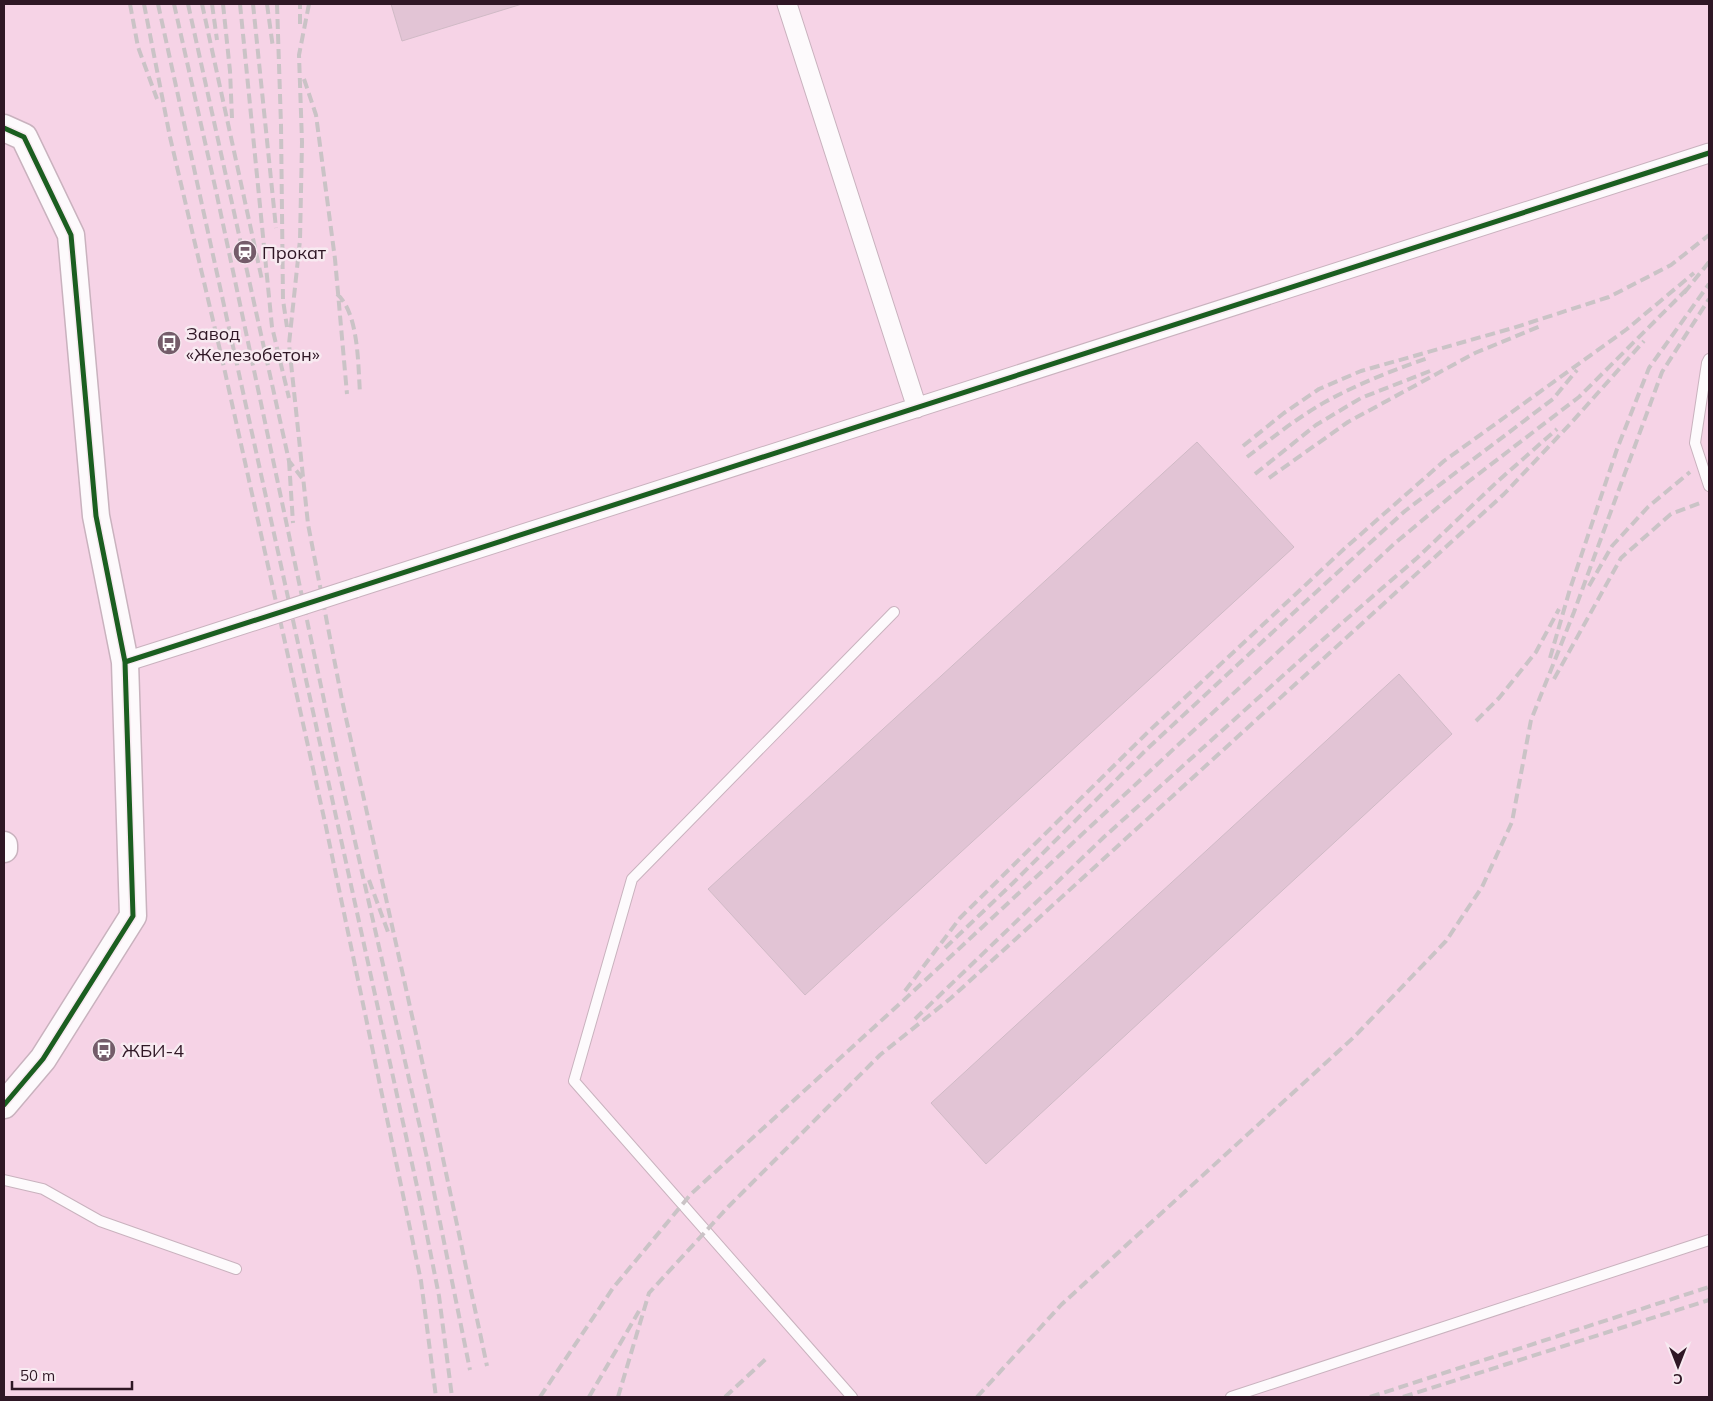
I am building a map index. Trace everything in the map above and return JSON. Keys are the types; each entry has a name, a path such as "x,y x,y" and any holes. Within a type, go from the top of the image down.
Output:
{"street":[{"path":"787,4 917,408"},
{"path":"4,128 24,137 71,234 96,516 125,662 133,916 43,1059 4,1105"},
{"path":"125,662 1709,153"}],"lane":[{"path":"1709,359 1695,443 1709,486"},
{"path":"852,1397 574,1081 632,879 894,612"},
{"path":"4,1180 43,1189 100,1221 236,1269"},
{"path":"1231,1397 1709,1240"}],"shaded area":[{"path":"4,4 1709,4 1709,1397 4,1397"}],"building":[{"path":"391,4 522,4 402,41"},
{"path":"1197,442 1294,547 805,995 708,889"},
{"path":"1399,674 1452,734 986,1164 931,1103"}],"railway":[{"path":"130,4 138,47 157,99"},
{"path":"144,4 170,137 223,363 326,827 421,1281 436,1397"},
{"path":"158,4 420,1200 439,1296 452,1397"},
{"path":"174,4 216,191 339,771 427,1158 470,1370"},
{"path":"188,4 289,461 302,478"},
{"path":"202,4 262,280"},
{"path":"212,4 217,40"},
{"path":"223,4 230,71 232,118"},
{"path":"240,4 272,327 289,398"},
{"path":"253,4 276,228"},
{"path":"267,4 273,48"},
{"path":"277,4 281,125 283,300 287,327"},
{"path":"300,4 300,24"},
{"path":"309,4 299,55 302,142 300,240 289,344 308,524 342,700 487,1366"},
{"path":"304,79 316,115 335,259 347,394"},
{"path":"1243,446 1284,413 1319,389 1361,371 1513,328 1609,297 1671,265 1709,235"},
{"path":"1684,293 1709,262"},
{"path":"905,991 960,918 1149,731 1344,549 1444,461 1627,329 1694,273"},
{"path":"1550,658 1570,589 1617,449 1649,368 1709,284"},
{"path":"540,1397 613,1288 691,1194 905,999 1394,544 1468,482 1579,397 1687,289"},
{"path":"337,294 350,314 358,355 360,393"},
{"path":"977,1397 1061,1305 1354,1037 1446,941 1482,887 1512,822 1531,720 1574,612 1662,372 1709,299"},
{"path":"1269,478 1348,422 1475,353 1543,325"},
{"path":"618,1397 649,1293 728,1207 880,1055 951,998 1504,494 1572,422 1644,341"},
{"path":"1247,457 1295,421 1325,402 1350,389 1428,358"},
{"path":"945,948 1147,749 1304,603 1405,511 1553,399 1577,370"},
{"path":"1255,474 1316,425 1361,398 1430,371"},
{"path":"915,1019 1104,837 1327,636 1417,558 1498,481 1557,429"},
{"path":"289,461 293,523"},
{"path":"1589,586 1612,546 1648,507 1690,472"},
{"path":"1554,679 1621,558 1671,514 1700,503"},
{"path":"1476,721 1499,698 1536,652 1559,609"},
{"path":"369,880 388,932"},
{"path":"1370,1397 1709,1287"},
{"path":"1403,1397 1709,1300"},
{"path":"589,1397 639,1311"},
{"path":"725,1397 768,1357"}],"cycle path":[{"path":"4,128 24,137 71,235 96,516 125,662 133,916 43,1059 4,1105"},
{"path":"125,662 1709,153"}],"place":[{"name":"Прокат","path":"245,252"},
{"name":"Завод «Железобетон»","path":"169,343"},
{"name":"ЖБИ-4","path":"104,1050"}]}
